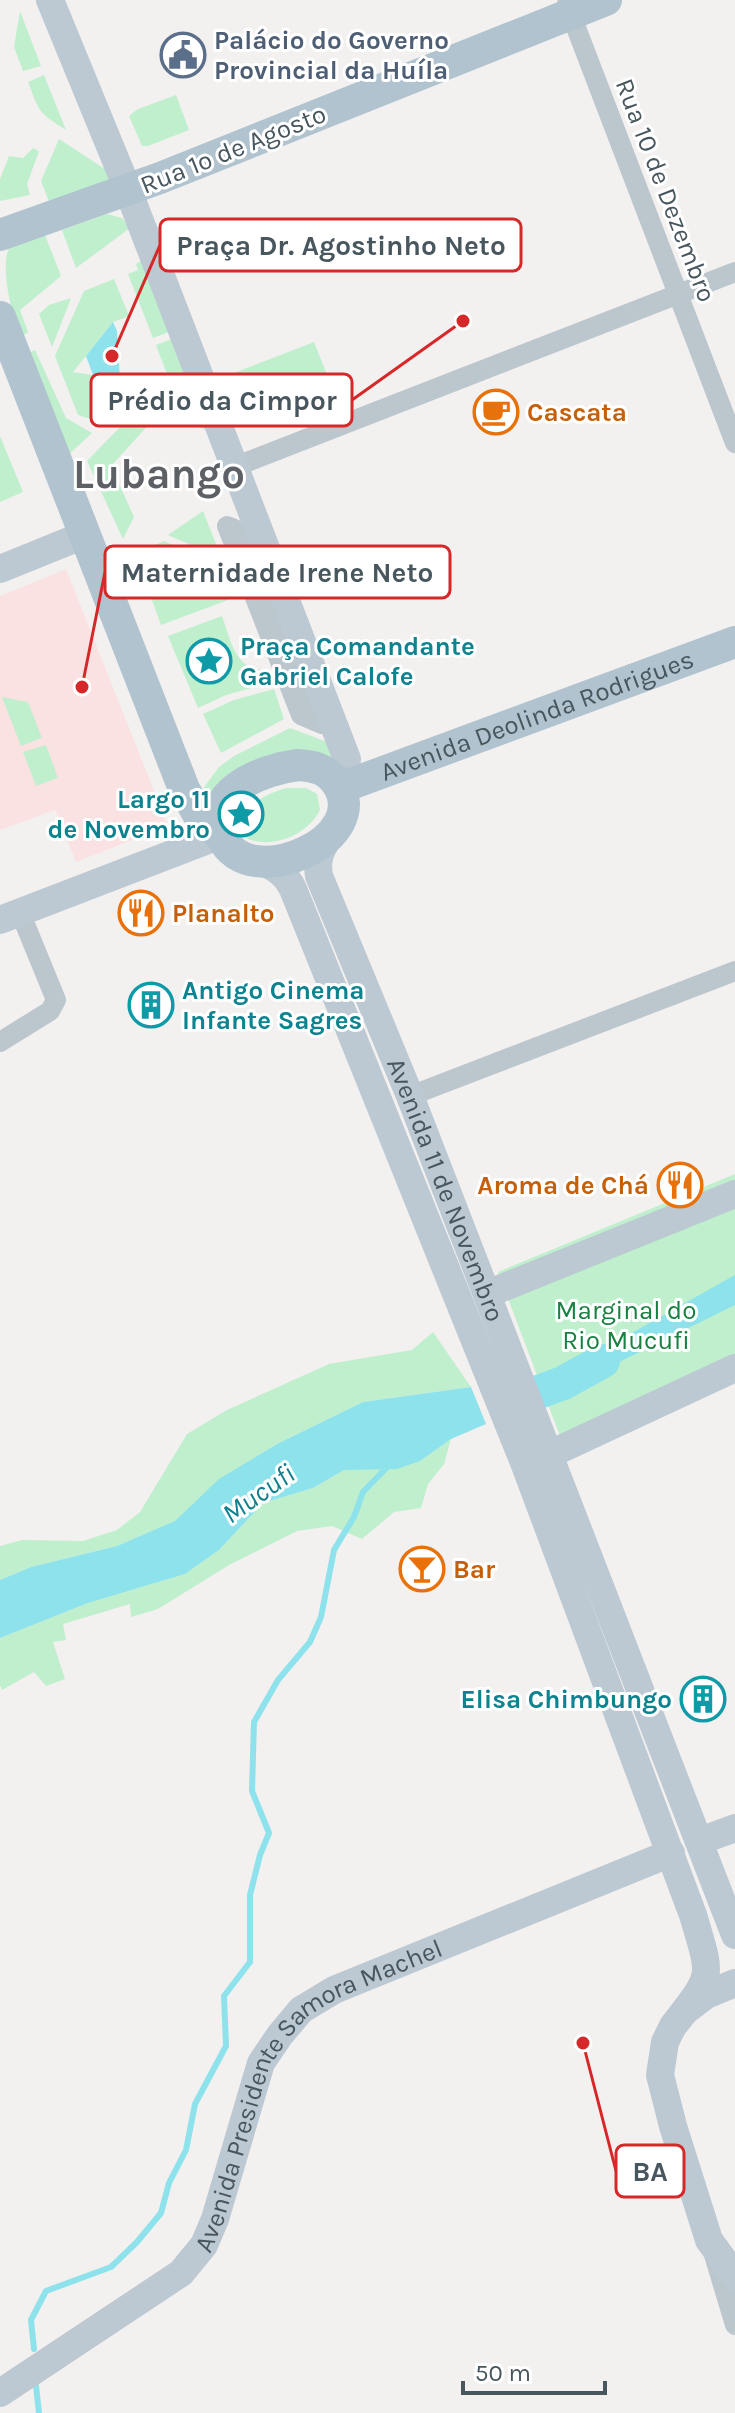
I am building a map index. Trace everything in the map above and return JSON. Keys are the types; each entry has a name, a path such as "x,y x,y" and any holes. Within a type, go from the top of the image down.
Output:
{"main road":[{"name":"Rua 1º de Agosto","path":"0,235 128,190 568,7 606,0"},
{"path":"0,317 184,789 203,823 221,835"},
{"name":"Avenida Deolinda Rodrigues","path":"340,788 735,642"},
{"path":"310,766 332,777 340,788 343,813 338,825 315,847 297,856 248,860 227,846 221,835 218,822 224,801 241,785 266,772 283,767 310,766"}],"street":[{"path":"50,0 128,190 347,759 340,788"},
{"name":"Rua 10 de Dezembro","path":"568,7 735,443"},
{"path":"234,467 735,272"},
{"path":"0,548 81,526"},
{"path":"0,569 81,526"},
{"path":"227,526 246,534 322,724 301,715 227,526"},
{"path":"0,1042 50,1011 56,1000 10,916 221,835"},
{"name":"Avenida 11 de Novembro","path":"330,835 319,852 319,876 487,1294 500,1367"},
{"name":"Avenida 11 de Novembro","path":"261,861 288,878 293,889 500,1367 700,1841 735,1935"},
{"path":"410,1096 735,971"},
{"path":"487,1294 735,1194"},
{"path":"538,1460 735,1368"},
{"name":"Avenida 11 de Novembro","path":"538,1460 707,1960 708,1972 703,1986 673,2026"},
{"path":"671,1853 681,1861 690,1860 698,1855 700,1841 735,1828"},
{"name":"Avenida Presidente Samora Machel","path":"0,2393 181,2273 204,2245 215,2219 261,2063 301,2010 334,1990 671,1853"},
{"path":"735,1983 706,1995 685,2011 665,2042 660,2075 735,2325"},
{"path":"709,2240 735,2276"}],"shaded area":[{"path":"66,569 168,826 76,862 55,810 0,830 0,596"}],"green space":[{"path":"20,11 41,66 23,71 14,47"},
{"path":"44,75 66,130 41,111 28,82"},
{"path":"176,95 189,130 142,146 129,116 138,109"},
{"path":"59,139 105,169 110,182 51,207 41,181"},
{"path":"33,148 39,151 27,184 30,195 0,201 0,179 9,156 23,158"},
{"path":"107,214 122,218 130,228 76,268 62,230"},
{"path":"45,235 61,276 20,310 28,332 20,338 8,292 7,256 9,248"},
{"path":"141,261 169,332 153,338 128,274 138,270 136,264"},
{"path":"114,279 129,316 113,322 73,372 137,382 140,392 102,423 78,415 55,356 84,291"},
{"path":"71,298 52,347 39,314 49,305"},
{"path":"172,339 206,430 185,422 156,345"},
{"path":"314,342 332,387 252,418 234,373"},
{"path":"35,350 66,418 92,433 65,458 27,354"},
{"path":"155,391 163,409 111,466 134,517 123,539 87,461"},
{"path":"0,436 23,492 0,502"},
{"path":"203,511 220,554 216,556 168,535"},
{"path":"164,541 207,560 148,581 140,574 132,556"},
{"path":"215,564 226,569 236,597 161,625 148,589"},
{"path":"222,616 231,644 240,659 255,669 266,670 270,683 226,695 198,708 168,636"},
{"path":"274,689 284,719 221,753 203,714 234,700"},
{"path":"2,697 28,702 42,738 21,746"},
{"path":"290,728 330,743 333,757 208,805 199,794 219,767 234,756"},
{"path":"46,745 58,778 36,786 23,752"},
{"path":"286,788 306,788 317,794 320,810 315,819 299,832 279,841 248,839 241,824 247,810 265,796"},
{"name":"Marginal do Rio Mucufi","path":"735,1174 735,1381 569,1460 498,1272"},
{"path":"433,1332 471,1387 363,1402 277,1444 220,1479 176,1521 117,1546 31,1567 0,1580 0,1546 22,1540 83,1541 117,1530 140,1512 187,1434 227,1410 329,1364 412,1350"},
{"path":"451,1439 444,1464 428,1484 421,1508 394,1512 362,1539 332,1526 297,1531 229,1565 158,1609 131,1617 130,1604 63,1624 66,1640 53,1642 65,1679 46,1686 34,1672 2,1690 0,1638 88,1603 185,1574 219,1550 263,1503 313,1488 344,1470 420,1461"}],"water":[{"path":"113,322 117,331 120,380 93,375 86,356"},
{"path":"735,1275 735,1305 565,1392 557,1375"},
{"path":"471,1387 486,1424 451,1439 420,1461 397,1469 344,1470 313,1488 263,1503 219,1550 185,1574 88,1603 0,1638 0,1580 31,1567 117,1546 175,1521 219,1479 277,1444 363,1402"}],"waterway":[{"name":"Mucufi","path":"514,1401 563,1383 603,1361"},
{"path":"34,2349 31,2320 46,2291 111,2267 161,2213 169,2183 186,2150 195,2104 226,2046 224,1996 250,1962 250,1895 269,1833 252,1791 254,1722 278,1680 310,1642 321,1617 334,1550 354,1517 363,1492 392,1462"},
{"path":"36,2386 39,2413"}],"place":[{"name":"Palácio do Governo Provincial da Huíla","path":"183,55"},
{"name":"Prédio da Cimpor","path":"463,321"},
{"name":"Praça Dr. Agostinho Neto","path":"112,356"},
{"name":"Cascata","path":"496,412"},
{"name":"Praça Comandante Gabriel Calofe","path":"209,661"},
{"name":"Maternidade Irene Neto","path":"82,687"},
{"name":"Largo 11 de Novembro","path":"241,814"},
{"name":"Planalto","path":"141,913"},
{"name":"Antigo Cinema Infante Sagres","path":"151,1005"},
{"name":"Aroma de Chá","path":"680,1185"},
{"name":"Bar","path":"422,1569"},
{"name":"Elisa Chimbungo","path":"703,1699"},
{"name":"BA","path":"583,2043"}],"district":[{"name":"Lubango","path":"159,473"}]}
